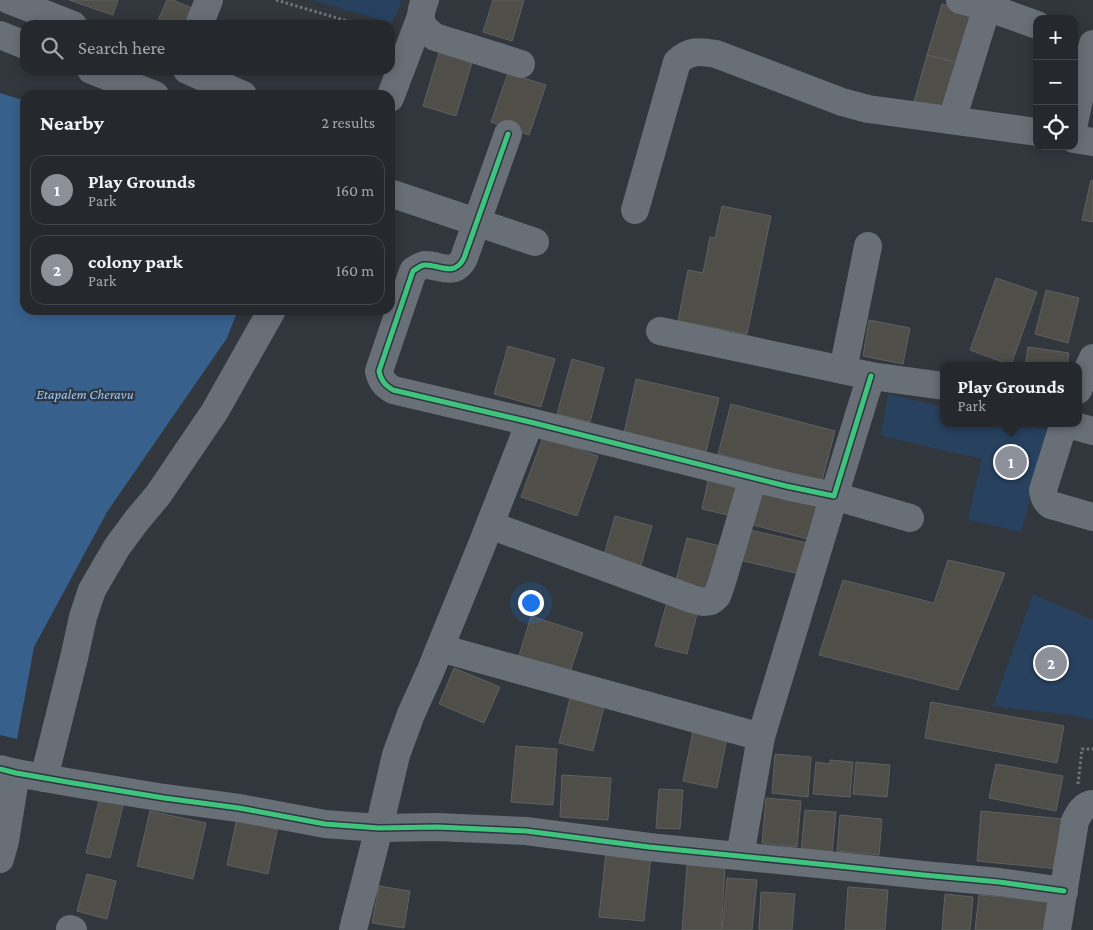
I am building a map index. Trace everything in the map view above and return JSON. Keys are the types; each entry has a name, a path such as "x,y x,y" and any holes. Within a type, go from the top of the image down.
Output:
{"street":[{"path":"9,0 60,20"},
{"path":"201,20 209,0"},
{"path":"960,0 989,4 1033,23"},
{"path":"952,120 989,4"},
{"path":"423,10 426,30 435,37 521,64"},
{"path":"393,90 423,10"},
{"path":"0,35 20,43"},
{"path":"1078,39 1093,44 1078,105"},
{"path":"635,210 678,62 692,52 716,54 842,102 868,108 1033,131"},
{"path":"104,75 142,90"},
{"path":"198,75 232,90"},
{"path":"508,134 461,264 449,269 424,265 413,271 379,371 381,379 386,386 393,390 834,496 910,518"},
{"path":"1078,140 1093,142"},
{"path":"395,195 535,242"},
{"path":"843,370 868,246"},
{"path":"44,778 83,617 92,590 117,547 158,495 215,411 269,315"},
{"path":"660,331 871,376 940,385"},
{"path":"1082,381 1093,358"},
{"path":"740,856 761,738 871,376"},
{"path":"353,930 396,755 530,422"},
{"path":"1063,427 1044,490 1044,497 1046,502 1051,505 1093,516"},
{"path":"1078,427 1093,431"},
{"path":"490,525 692,599 703,602 711,601 717,596 721,585 753,478"},
{"path":"440,648 761,738"},
{"path":"0,858 5,841 8,771 325,824 379,828 437,827 526,831 649,847 1064,890"},
{"path":"1057,930 1075,821 1082,809 1089,805 1085,796"}],"path":[{"path":"276,0 344,20"},
{"path":"1085,796 1082,749 1093,749"}],"shaded area":[{"path":"312,0 402,0 393,20 382,20"},
{"path":"888,394 940,406 940,427 1035,427 1049,430 1021,532 968,520 982,459 881,436"},
{"path":"1033,594 1093,620 1093,720 1070,715 993,706"}],"water":[{"name":"Etapalem Cheravu","path":"0,93 20,99 20,315 236,315 227,338 107,512 34,647 17,739 0,735"}],"building":[{"path":"69,0 118,0 113,15"},
{"path":"167,0 173,0 194,9 190,20 158,20"},
{"path":"493,0 524,0 512,41 483,32"},
{"path":"942,4 977,14 962,64 927,55"},
{"path":"440,49 473,59 456,116 423,106"},
{"path":"927,55 962,64 948,114 913,105"},
{"path":"508,73 546,85 529,135 491,122"},
{"path":"1091,180 1093,181 1093,222 1082,220"},
{"path":"722,206 771,216 747,334 678,321 688,270 703,273 710,237 715,238"},
{"path":"996,278 1037,292 1012,362 1003,362 970,350"},
{"path":"1046,290 1079,298 1068,343 1035,334"},
{"path":"869,320 910,328 903,364 863,356"},
{"path":"508,346 555,359 541,407 494,394"},
{"path":"1028,347 1069,353 1068,362 1026,362"},
{"path":"572,359 604,368 590,422 557,414"},
{"path":"636,379 719,398 706,452 624,433"},
{"path":"731,404 835,431 822,481 718,454"},
{"path":"543,437 598,456 577,516 521,497"},
{"path":"709,476 744,484 736,517 702,509"},
{"path":"757,490 817,505 808,539 749,524"},
{"path":"615,516 652,526 639,572 602,562"},
{"path":"746,529 811,544 804,575 739,560"},
{"path":"687,538 724,547 712,593 675,584"},
{"path":"948,560 1005,573 958,690 819,655 843,580 934,603"},
{"path":"667,602 698,610 687,654 655,646"},
{"path":"531,616 583,633 568,678 517,662"},
{"path":"454,668 500,687 484,723 439,704"},
{"path":"570,698 604,706 593,751 559,743"},
{"path":"931,702 1064,726 1057,763 925,738"},
{"path":"693,731 727,738 717,788 683,781"},
{"path":"516,746 557,749 553,805 511,802"},
{"path":"775,754 811,757 808,797 772,793"},
{"path":"830,760 853,762 850,797 813,794 816,762 830,764"},
{"path":"856,762 890,765 887,797 853,794"},
{"path":"996,764 1063,776 1056,811 989,798"},
{"path":"562,775 611,778 608,820 560,817"},
{"path":"659,789 683,790 680,829 656,828"},
{"path":"100,796 124,802 110,858 86,853"},
{"path":"766,798 801,801 797,847 762,843"},
{"path":"805,810 836,812 832,854 801,851"},
{"path":"150,811 206,823 193,879 137,866"},
{"path":"981,811 1063,819 1058,869 977,861"},
{"path":"840,815 882,819 879,855 837,851"},
{"path":"237,818 278,826 268,874 227,865"},
{"path":"606,852 651,856 644,921 599,917"},
{"path":"687,865 725,868 721,930 682,930"},
{"path":"87,874 116,881 107,919 77,911"},
{"path":"727,878 757,880 752,930 722,930"},
{"path":"379,886 410,891 404,928 372,923"},
{"path":"848,887 888,890 885,930 845,930"},
{"path":"761,892 795,894 792,930 759,930"},
{"path":"945,894 973,897 970,930 942,930"},
{"path":"979,895 1050,901 1048,930 975,930"}],"cycle path":[{"path":"508,134 464,258 460,264 451,269 424,265 413,271 379,371 382,380 390,388 786,486 834,496 871,376"},
{"path":"0,769 73,783 239,808 325,824 379,828 437,827 526,831 649,847 999,882 1064,891"}],"place":[{"name":"Play Grounds","path":"1011,462"},
{"name":"colony park","path":"1051,663"}]}
